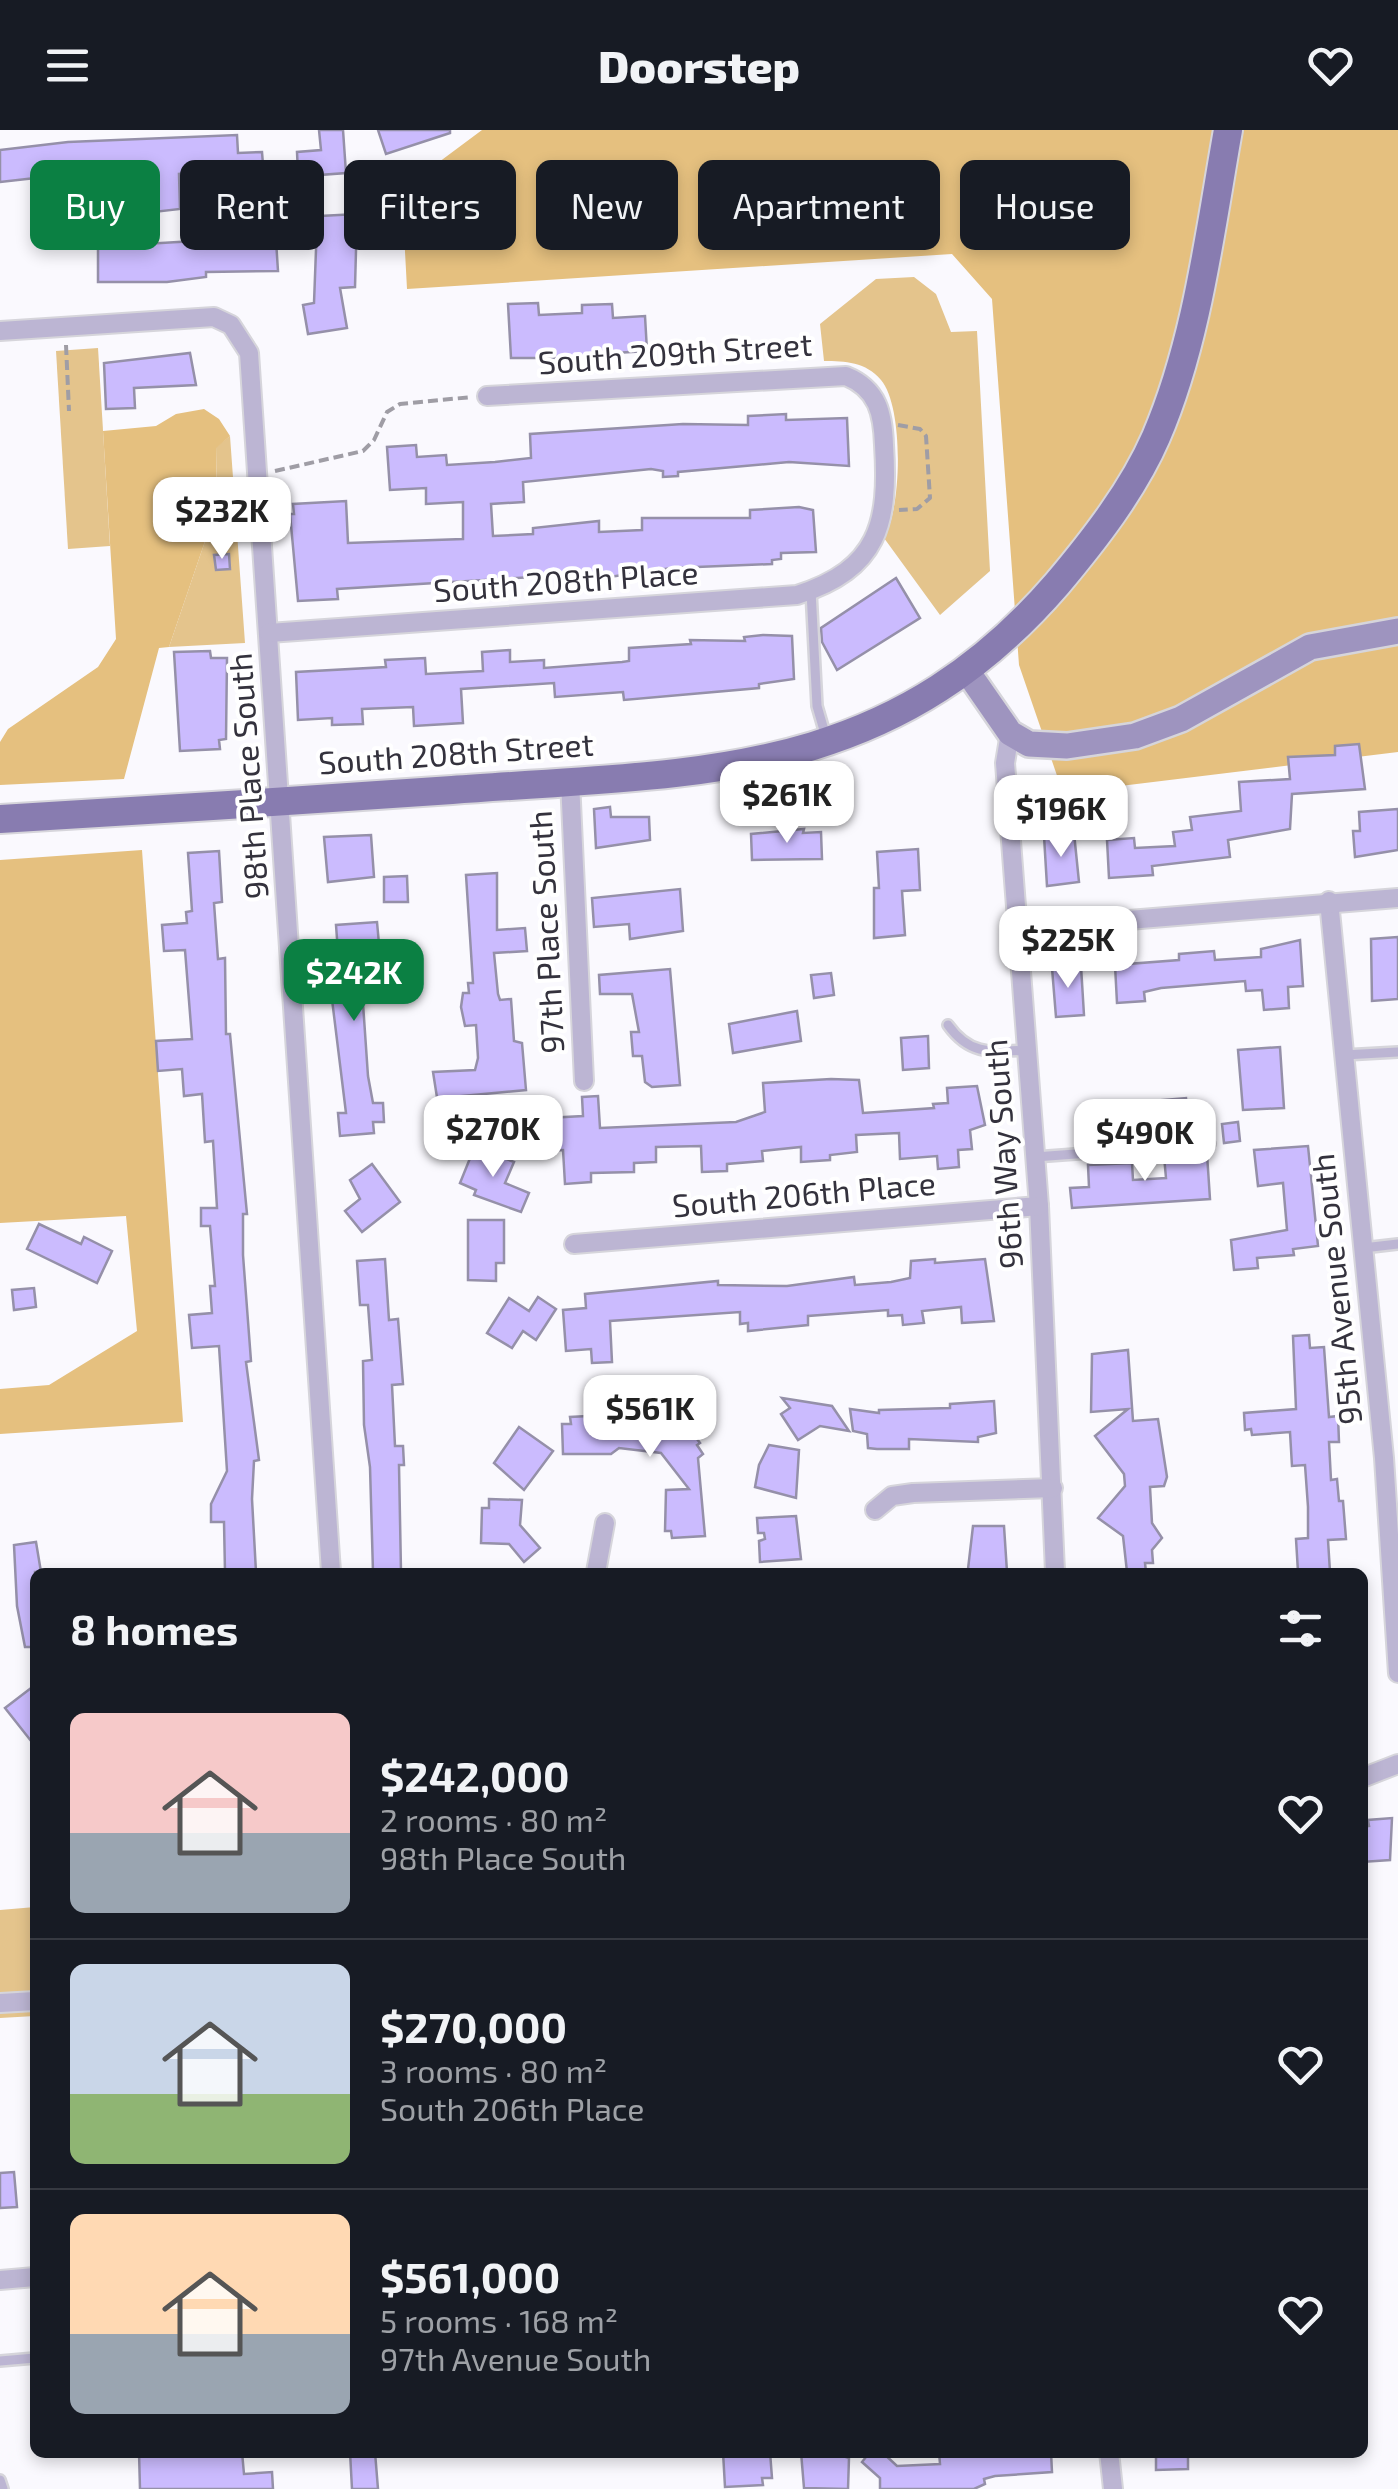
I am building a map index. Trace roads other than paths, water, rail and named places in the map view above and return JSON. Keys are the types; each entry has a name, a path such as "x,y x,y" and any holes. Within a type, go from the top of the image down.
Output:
{"main road":[{"name":"South 208th Street","path":"0,819 281,803 711,767 828,744 909,710 967,671 1021,622 1072,566 1136,475 1156,436 1185,345 1228,130"}],"street":[{"name":"98th Place South","path":"0,331 214,317 231,325 249,353 331,1568"},
{"name":"South 209th Street","path":"486,396 832,374 864,386 880,407 886,508 875,537 857,562"},
{"name":"South 208th Place","path":"270,633 810,591 840,577 857,562"},
{"path":"967,671 1010,733 1030,744 1048,746 1134,736 1224,698 1310,648 1398,630"},
{"name":"96th Way South","path":"1010,733 1005,763 1035,1156 1054,1488 1054,1568"},
{"name":"97th Place South","path":"570,781 584,1081"},
{"path":"1019,929 1398,898"},
{"name":"95th Avenue South","path":"1329,901 1363,1248 1391,1458 1398,1673"},
{"name":"South 206th Place","path":"574,1244 1038,1206"},
{"path":"875,1510 892,1496 913,1493 1054,1488"},
{"path":"597,1568 605,1523"},
{"path":"1368,1776 1398,1764"},
{"path":"0,2003 30,2001"},
{"path":"0,2280 30,2277"},
{"path":"1110,2458 1113,2489"}],"lane":[{"path":"810,591 816,706 828,744"},
{"path":"948,1025 960,1042 979,1052 1028,1050"},
{"path":"1344,1055 1398,1052"},
{"path":"1035,1156 1210,1144"},
{"path":"1363,1248 1398,1244"},
{"path":"0,2361 30,2358"},
{"path":"0,2480 2,2489"}]}
